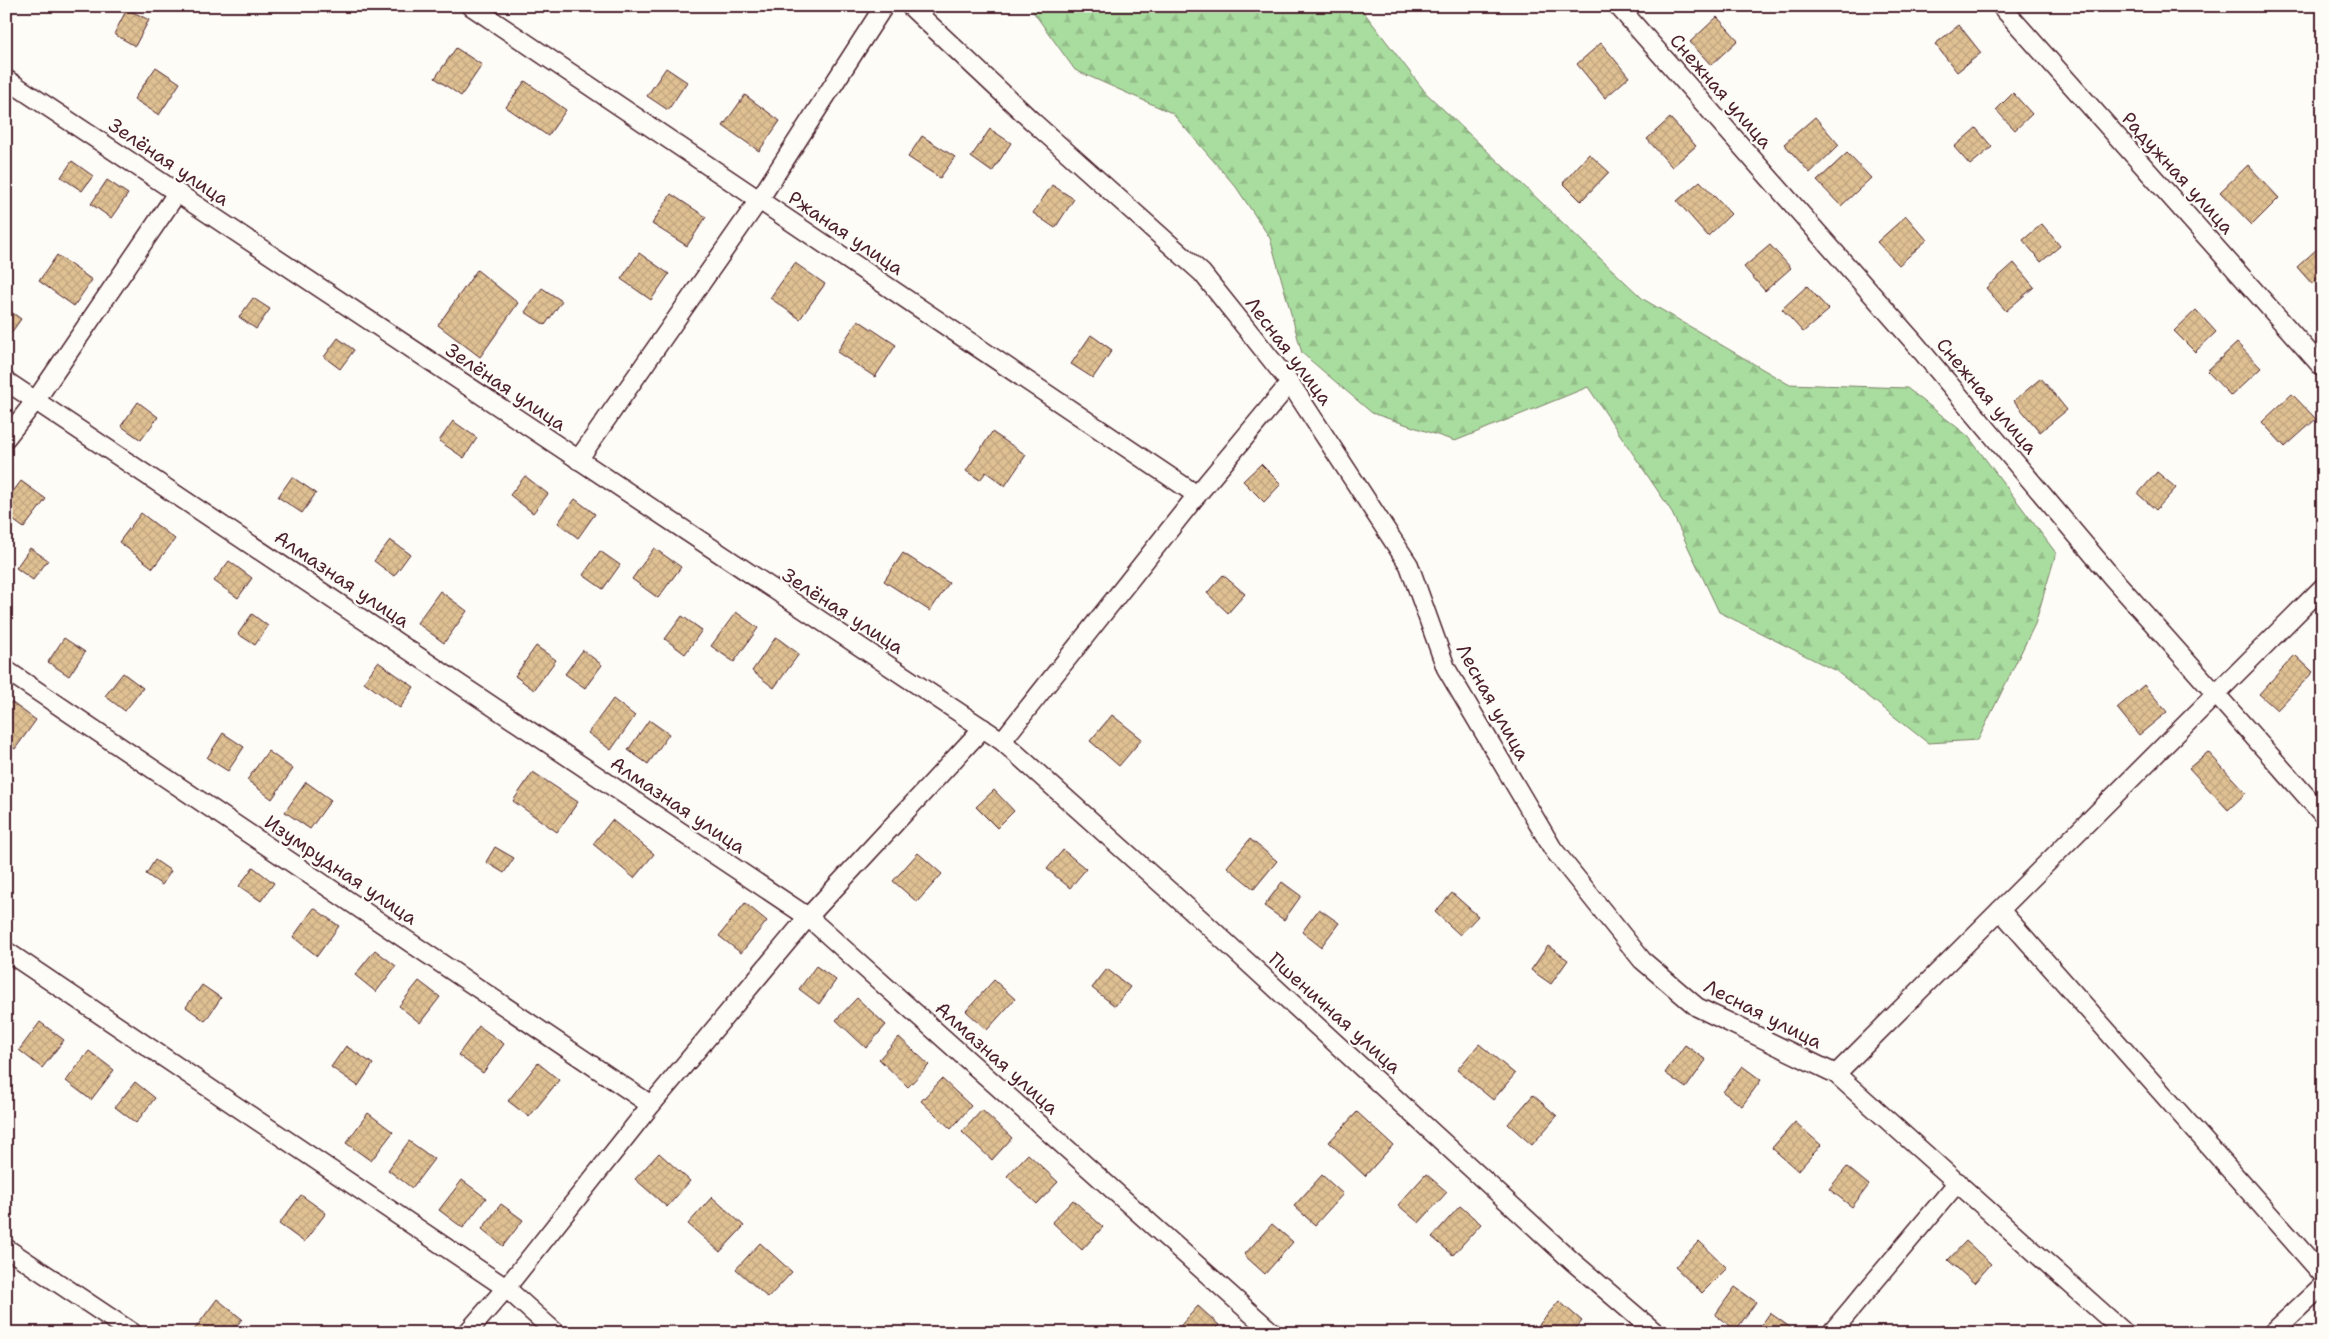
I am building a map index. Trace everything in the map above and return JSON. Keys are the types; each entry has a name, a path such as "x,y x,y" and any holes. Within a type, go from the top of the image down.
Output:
{"street":[{"name":"Ржаная улица","path":"471,6 1197,495"},
{"path":"578,460 759,200 884,6"},
{"name":"Лесная улица","path":"910,6 1032,121 1202,273 1290,383 1409,565 1446,668 1553,849 1642,960 1697,1007 1836,1074 2125,1333"},
{"name":"Снежная улица","path":"1618,6 1913,341 2111,576 2323,815"},
{"name":"Радужная улица","path":"2001,6 2323,368"},
{"name":"Зелёная улица","path":"6,79 983,728"},
{"path":"6,438 36,400 177,193"},
{"name":"Алмазная улица","path":"6,380 808,917 1273,1333"},
{"path":"1002,741 1197,495 1290,383"},
{"path":"1836,1074 2323,587"},
{"name":"Изумрудная улица","path":"6,670 651,1105"},
{"path":"467,1333 506,1288 651,1105 808,917 983,728"},
{"name":"Пшеничная улица","path":"983,728 1002,741 1206,924 1572,1261 1656,1333"},
{"path":"2000,910 2323,1275"},
{"path":"6,951 506,1288 556,1333"},
{"path":"1831,1333 1958,1182"},
{"path":"6,1248 133,1333"},
{"path":"2272,1333 2323,1284"}],"green space":[{"path":"1029,6 1359,6 1426,93 1643,299 1788,384 1907,388 1968,436 2056,553 2035,624 1978,740 1928,743 1836,671 1719,612 1670,509 1588,387 1455,441 1372,413 1302,353 1270,238 1236,187 1172,113 1075,70"}],"building":[{"path":"741,6 755,6 751,12"},
{"path":"127,9 149,20 135,46 114,34"},
{"path":"1717,17 1738,40 1711,65 1690,42"},
{"path":"1959,25 1981,53 1957,72 1935,44"},
{"path":"1601,43 1629,77 1605,98 1577,64"},
{"path":"456,48 482,65 461,96 435,78"},
{"path":"156,67 180,83 159,115 134,99"},
{"path":"666,68 687,82 668,110 647,96"},
{"path":"525,81 566,110 548,136 506,107"},
{"path":"2013,93 2032,114 2015,130 1996,110"},
{"path":"745,95 780,121 759,151 723,126"},
{"path":"1815,117 1839,145 1810,173 1784,144"},
{"path":"1670,118 1696,146 1672,167 1647,139"},
{"path":"1976,128 1992,147 1970,165 1954,147"},
{"path":"990,129 1011,143 992,172 971,157"},
{"path":"922,136 955,157 940,178 908,157"},
{"path":"1847,153 1871,178 1841,206 1817,181"},
{"path":"1589,154 1609,172 1581,201 1563,183"},
{"path":"72,161 93,176 82,191 61,177"},
{"path":"2248,165 2279,198 2252,225 2220,192"},
{"path":"107,180 128,194 111,218 91,204"},
{"path":"1700,181 1731,214 1708,236 1677,201"},
{"path":"1052,185 1074,199 1055,228 1033,213"},
{"path":"671,194 706,217 687,246 652,224"},
{"path":"1906,216 1927,240 1899,265 1877,242"},
{"path":"2042,224 2060,246 2041,262 2023,240"},
{"path":"1770,245 1791,268 1765,291 1744,267"},
{"path":"2317,249 2323,255 2323,274 2312,284 2297,267"},
{"path":"639,253 669,274 651,300 621,279"},
{"path":"57,255 92,280 74,306 39,281"},
{"path":"795,263 825,284 800,319 770,298"},
{"path":"2014,263 2034,287 2006,311 1986,288"},
{"path":"477,270 518,303 480,357 438,325"},
{"path":"1807,286 1829,310 1803,332 1782,309"},
{"path":"542,288 562,301 545,325 525,312"},
{"path":"253,298 270,309 256,329 239,317"},
{"path":"6,308 21,319 6,340"},
{"path":"2196,310 2216,332 2195,352 2174,331"},
{"path":"858,320 896,345 875,377 837,352"},
{"path":"1091,335 1112,350 1093,378 1071,364"},
{"path":"338,338 354,350 340,369 324,357"},
{"path":"2237,343 2261,368 2231,396 2207,371"},
{"path":"2041,378 2067,410 2040,432 2014,401"},
{"path":"2292,394 2316,419 2285,447 2262,422"},
{"path":"138,402 158,417 141,440 121,426"},
{"path":"453,421 477,438 464,458 439,441"},
{"path":"992,432 1026,455 1005,486 986,472 980,480 966,471"},
{"path":"1261,464 1281,484 1264,502 1243,481"},
{"path":"2157,472 2176,488 2156,510 2138,494"},
{"path":"525,476 548,494 533,513 510,495"},
{"path":"292,477 316,493 302,513 278,497"},
{"path":"21,481 46,499 24,528 6,515 6,501"},
{"path":"575,499 595,514 578,538 558,523"},
{"path":"141,513 175,539 153,568 119,542"},
{"path":"390,540 410,554 394,576 374,561"},
{"path":"30,548 48,560 33,580 16,568"},
{"path":"654,548 681,567 658,598 632,579"},
{"path":"600,551 620,565 603,589 583,575"},
{"path":"903,553 949,583 930,611 884,581"},
{"path":"229,561 252,578 238,598 214,581"},
{"path":"1223,575 1245,594 1228,613 1207,593"},
{"path":"440,591 467,611 444,643 417,623"},
{"path":"736,612 758,628 734,662 711,646"},
{"path":"252,614 268,626 255,645 238,634"},
{"path":"682,616 702,630 685,654 665,639"},
{"path":"776,637 799,654 774,688 752,671"},
{"path":"64,638 85,652 69,676 48,662"},
{"path":"536,646 556,660 534,690 515,676"},
{"path":"583,650 602,665 585,688 565,674"},
{"path":"2295,655 2313,672 2277,710 2259,694"},
{"path":"378,662 414,687 400,708 364,682"},
{"path":"123,673 143,688 125,711 105,696"},
{"path":"2144,685 2167,712 2139,735 2117,708"},
{"path":"613,699 635,716 611,750 588,733"},
{"path":"11,702 36,720 15,749 6,743 6,709"},
{"path":"1112,715 1142,739 1119,766 1090,741"},
{"path":"649,720 669,734 648,764 628,750"},
{"path":"223,733 244,747 228,771 207,758"},
{"path":"268,751 293,769 272,799 247,780"},
{"path":"2208,752 2246,793 2228,810 2189,768"},
{"path":"533,772 578,802 557,832 513,801"},
{"path":"306,782 331,800 310,829 285,812"},
{"path":"994,790 1014,811 997,828 976,807"},
{"path":"612,820 654,854 634,878 593,844"},
{"path":"1250,839 1277,861 1254,889 1227,867"},
{"path":"495,847 514,858 504,873 486,862"},
{"path":"1063,850 1086,869 1070,888 1047,869"},
{"path":"918,853 942,874 917,902 893,881"},
{"path":"155,860 171,871 162,885 146,874"},
{"path":"253,867 274,883 261,901 239,886"},
{"path":"1282,882 1301,896 1284,920 1264,906"},
{"path":"1452,893 1478,916 1460,935 1435,912"},
{"path":"745,903 767,921 741,953 719,936"},
{"path":"314,908 339,926 317,956 293,937"},
{"path":"1319,909 1339,923 1321,947 1302,932"},
{"path":"1548,946 1568,960 1551,984 1531,970"},
{"path":"375,950 396,966 376,992 355,975"},
{"path":"816,966 836,980 819,1004 799,989"},
{"path":"1107,969 1130,987 1115,1006 1092,988"},
{"path":"994,980 1015,999 987,1030 966,1011"},
{"path":"419,981 440,997 420,1023 399,1006"},
{"path":"202,985 221,998 205,1021 186,1007"},
{"path":"857,998 886,1025 866,1048 836,1020"},
{"path":"40,1022 64,1040 42,1068 19,1050"},
{"path":"479,1026 504,1044 483,1073 458,1055"},
{"path":"899,1037 929,1065 908,1087 879,1059"},
{"path":"1479,1044 1515,1074 1493,1100 1457,1070"},
{"path":"1685,1045 1706,1060 1686,1088 1665,1073"},
{"path":"346,1046 373,1064 358,1086 331,1067"},
{"path":"89,1051 114,1070 91,1100 66,1081"},
{"path":"538,1063 559,1080 529,1117 508,1101"},
{"path":"1742,1066 1761,1080 1742,1106 1723,1092"},
{"path":"942,1079 971,1106 951,1129 921,1101"},
{"path":"135,1082 155,1098 136,1123 115,1107"},
{"path":"1533,1095 1557,1116 1532,1145 1508,1124"},
{"path":"982,1110 1012,1138 992,1160 962,1132"},
{"path":"1357,1112 1393,1145 1365,1176 1329,1142"},
{"path":"368,1113 393,1132 371,1161 346,1143"},
{"path":"1795,1122 1821,1145 1798,1171 1772,1148"},
{"path":"409,1141 434,1159 412,1188 388,1170"},
{"path":"659,1153 690,1181 667,1207 635,1179"},
{"path":"1028,1154 1058,1182 1037,1204 1007,1176"},
{"path":"1847,1167 1869,1185 1852,1207 1829,1189"},
{"path":"1426,1174 1447,1192 1419,1223 1398,1205"},
{"path":"1322,1175 1343,1194 1315,1225 1294,1206"},
{"path":"462,1180 486,1198 463,1228 439,1210"},
{"path":"301,1195 326,1213 304,1242 279,1224"},
{"path":"712,1197 744,1226 720,1252 688,1224"},
{"path":"1073,1200 1103,1227 1082,1250 1052,1222"},
{"path":"501,1204 523,1220 503,1246 482,1229"},
{"path":"1460,1206 1481,1224 1453,1255 1432,1237"},
{"path":"1272,1224 1293,1242 1265,1274 1244,1255"},
{"path":"1699,1241 1727,1268 1702,1293 1675,1267"},
{"path":"1966,1241 1991,1264 1974,1283 1948,1260"},
{"path":"760,1243 792,1272 768,1298 736,1269"},
{"path":"1735,1287 1756,1302 1736,1330 1715,1315"},
{"path":"217,1299 242,1319 231,1333 198,1333 194,1330"},
{"path":"1559,1301 1582,1321 1572,1333 1545,1333 1538,1326"},
{"path":"1198,1306 1219,1325 1211,1333 1174,1333"},
{"path":"1770,1313 1791,1328 1788,1333 1756,1333"},
{"path":"1942,1325 1949,1333 1934,1333"}]}
